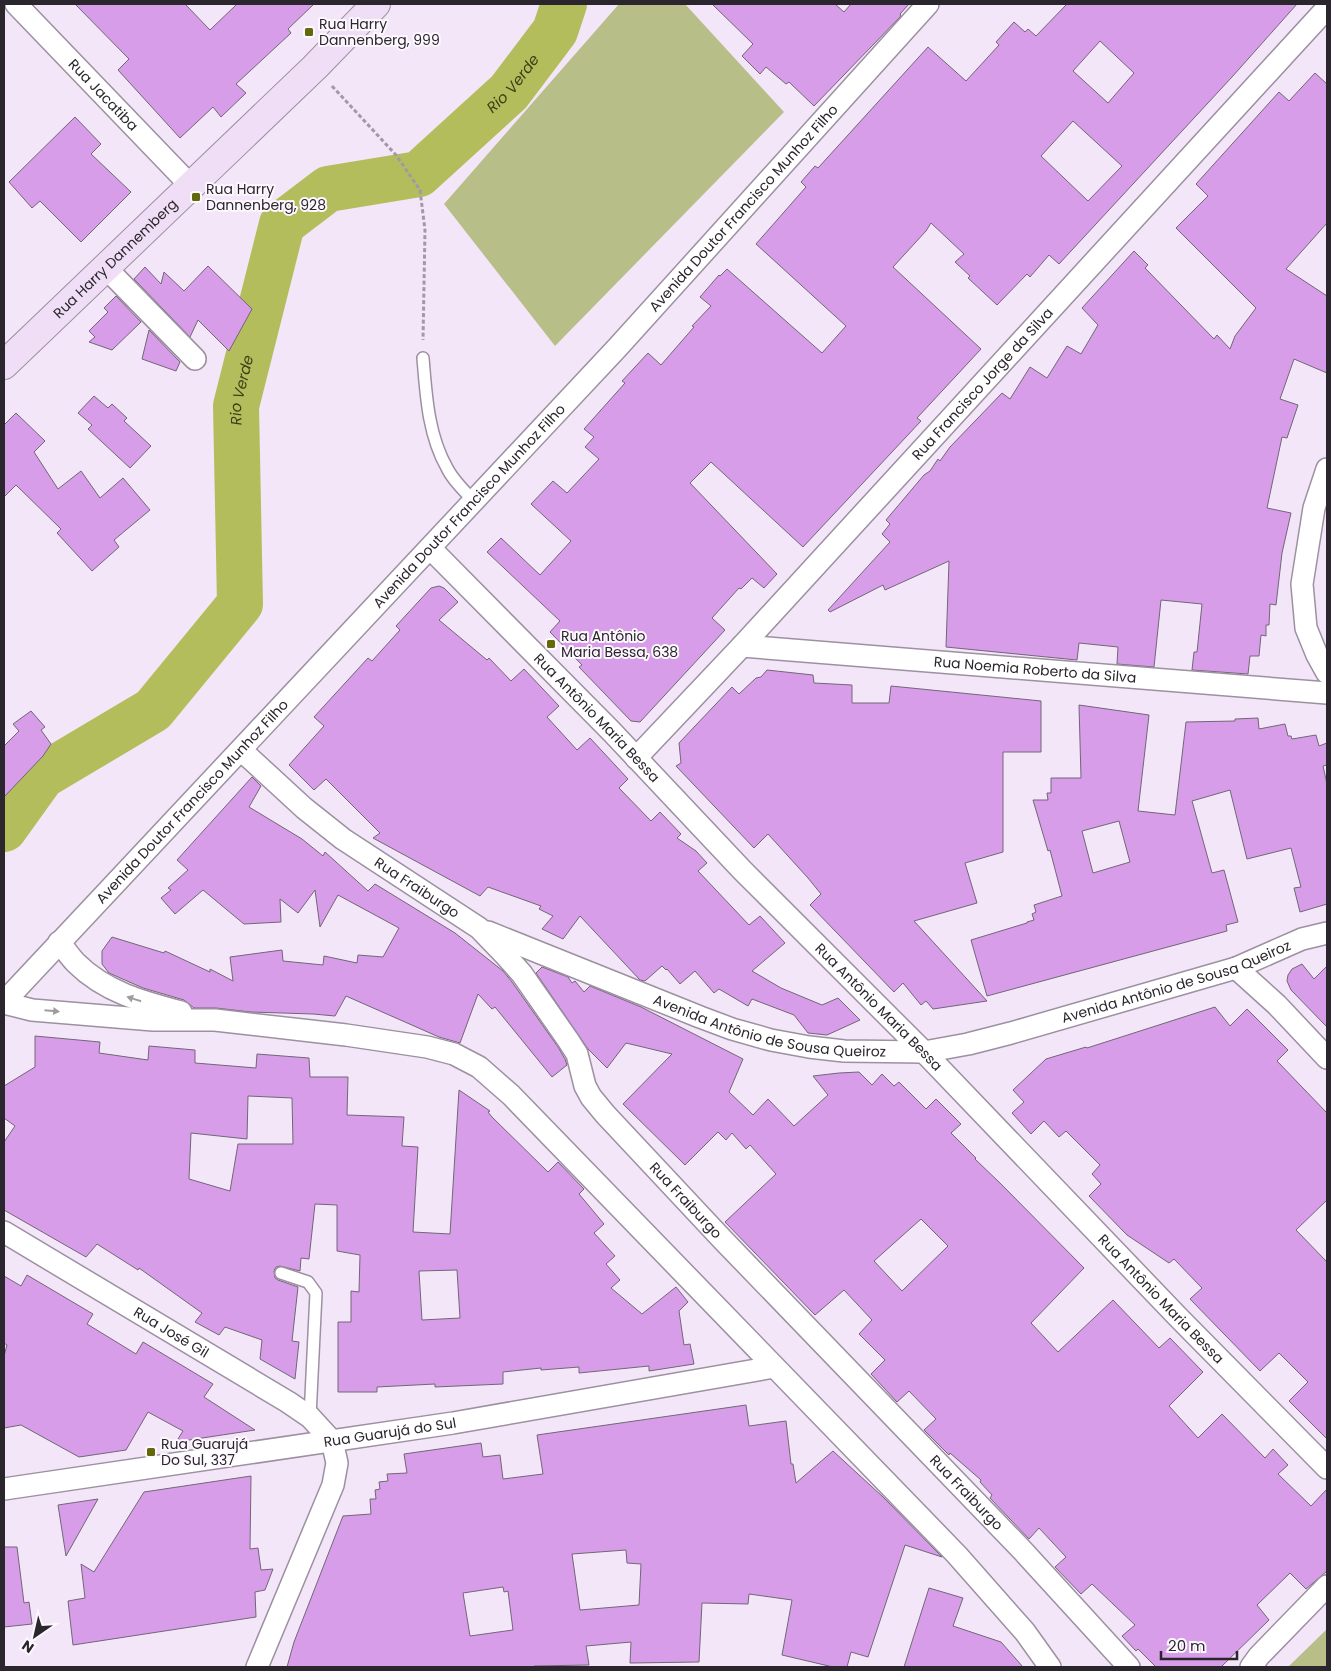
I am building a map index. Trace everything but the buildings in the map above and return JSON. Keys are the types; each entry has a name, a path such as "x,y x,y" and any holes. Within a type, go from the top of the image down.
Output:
{"main road":[{"name":"Rua Harry Dannemberg","path":"4,365 315,67 376,4"}],"street":[{"name":"Rua Jacatiba","path":"16,4 191,186"},
{"name":"Avenida Doutor Francisco Munhoz Filho","path":"4,1002 617,348 928,4"},
{"name":"Rua Francisco Jorge da Silva","path":"636,758 742,646 1327,8"},
{"path":"105,267 195,359"},
{"path":"1327,469 1314,508 1302,584 1306,628 1327,673"},
{"name":"Rua Antônio Maria Bessa","path":"430,548 636,758 742,870 924,1052 1178,1317 1327,1468"},
{"name":"Rua Noemia Roberto da Silva","path":"742,646 1327,693"},
{"name":"Rua Fraiburgo","path":"241,750 304,808 343,839 479,928 522,974 568,1040 577,1054 585,1086 591,1097 605,1114 722,1239 1022,1551 1129,1667"},
{"name":"Avenida Antônio de Sousa Queiroz","path":"479,928 700,1018 771,1040 844,1051 924,1052 968,1044 1010,1033 1236,968 1302,939 1327,933"},
{"path":"60,942 75,963 88,974 123,995 215,1020"},
{"path":"1236,968 1278,1006 1327,1058"},
{"path":"4,1002 32,1010 143,1019 215,1020 346,1035 427,1047 454,1054 480,1067 517,1102 958,1555 1025,1632 1050,1667"},
{"name":"Rua José Gil","path":"4,1232 288,1402 310,1417 332,1441"},
{"name":"Rua Guarujá do Sul","path":"4,1489 453,1423 774,1367"},
{"path":"257,1667 334,1485 337,1463 332,1441"},
{"path":"1251,1667 1259,1656 1327,1586"}],"lane":[{"path":"422,358 431,423 440,450 447,468 474,501"},
{"path":"281,1272 308,1282 316,1293 310,1417"}],"path":[{"path":"315,67 396,156 420,190 425,230 422,358"}],"green space":[{"path":"619,4 685,4 784,112 555,346 444,204"},
{"path":"1327,1629 1327,1667 1288,1667"}],"waterway":[{"name":"Rio Verde","path":"4,829 42,776 153,710 240,604 236,406 282,224 328,189 419,174 509,92 555,31 564,4"}],"place":[{"name":"Rua Harry Dannenberg, 999","path":"309,32"},
{"name":"Rua Harry Dannenberg, 928","path":"196,197"},
{"name":"Rua Antônio Maria Bessa, 638","path":"551,644"},
{"name":"Rua Guarujá Do Sul, 337","path":"151,1452"}]}
